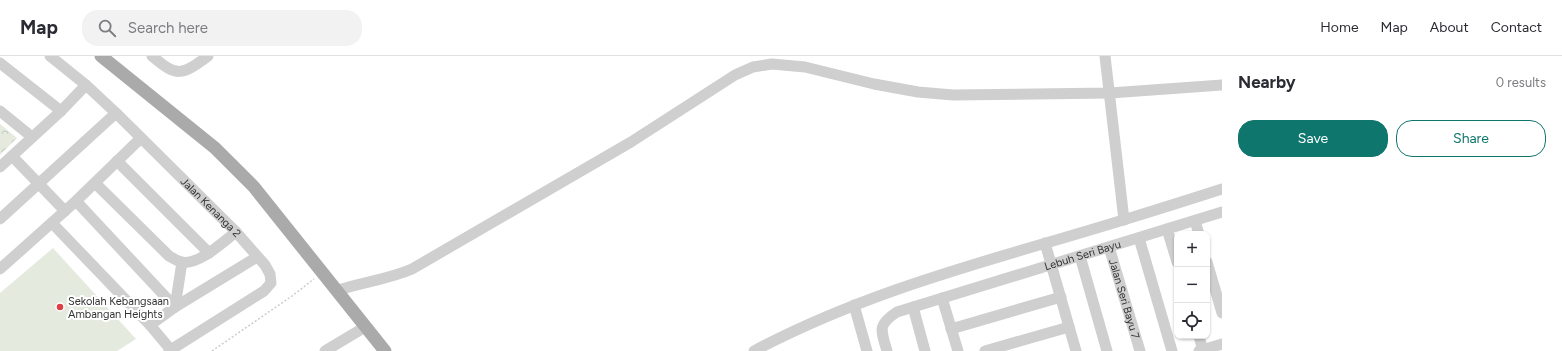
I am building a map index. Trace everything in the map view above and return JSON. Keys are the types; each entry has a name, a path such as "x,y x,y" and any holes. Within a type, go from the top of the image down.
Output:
{"main road":[{"path":"101,56 215,148 254,188 271,207 321,273 385,351"}],"street":[{"name":"Jalan Kenanga 2","path":"50,56 86,85 116,113 236,232 265,265 270,274 271,283 264,292 170,351"},
{"path":"152,56 173,72 183,71 193,67 208,56"},
{"path":"1104,56 1110,93 1124,220"},
{"path":"0,63 61,111"},
{"path":"336,291 388,279 412,269 631,142 735,76 753,67 772,64 805,67 874,84 918,92 953,95 1110,93 1222,85"},
{"path":"0,167 61,111 86,85"},
{"path":"0,111 32,137"},
{"path":"0,219 116,113"},
{"path":"0,269 76,201 141,138"},
{"path":"12,156 65,211"},
{"path":"117,161 209,253"},
{"path":"95,183 169,256 182,262 196,260 209,253 236,232"},
{"path":"754,351 792,331 854,305 933,277 1222,190"},
{"path":"76,201 174,307"},
{"name":"Lebuh Seri Bayu","path":"887,351 882,325 888,318 897,312 1222,212"},
{"path":"1195,221 1198,231"},
{"path":"52,223 150,326 170,351"},
{"path":"1167,229 1174,252"},
{"path":"1139,238 1172,351"},
{"path":"1045,243 1076,351"},
{"name":"Jalan Seri Bayu 7","path":"1109,247 1140,351"},
{"path":"1080,256 1108,351"},
{"path":"150,326 174,307 257,257"},
{"path":"174,307 182,262"},
{"path":"1208,267 1222,313"},
{"path":"951,329 1061,297"},
{"path":"942,298 958,351"},
{"path":"854,305 867,351"},
{"path":"913,306 925,351"},
{"path":"325,351 365,327"},
{"path":"985,351 1069,327"},
{"path":"1199,339 1201,351 1222,344"}],"path":[{"path":"212,351 292,296 321,273"}],"green space":[{"path":"0,124 17,138 0,155"},
{"name":"Sekolah Kebangsaan Ambangan Heights","path":"53,248 136,339 117,351 0,351 0,293"}],"place":[{"name":"Sekolah Kebangsaan Ambangan Heights","path":"60,307"}]}
